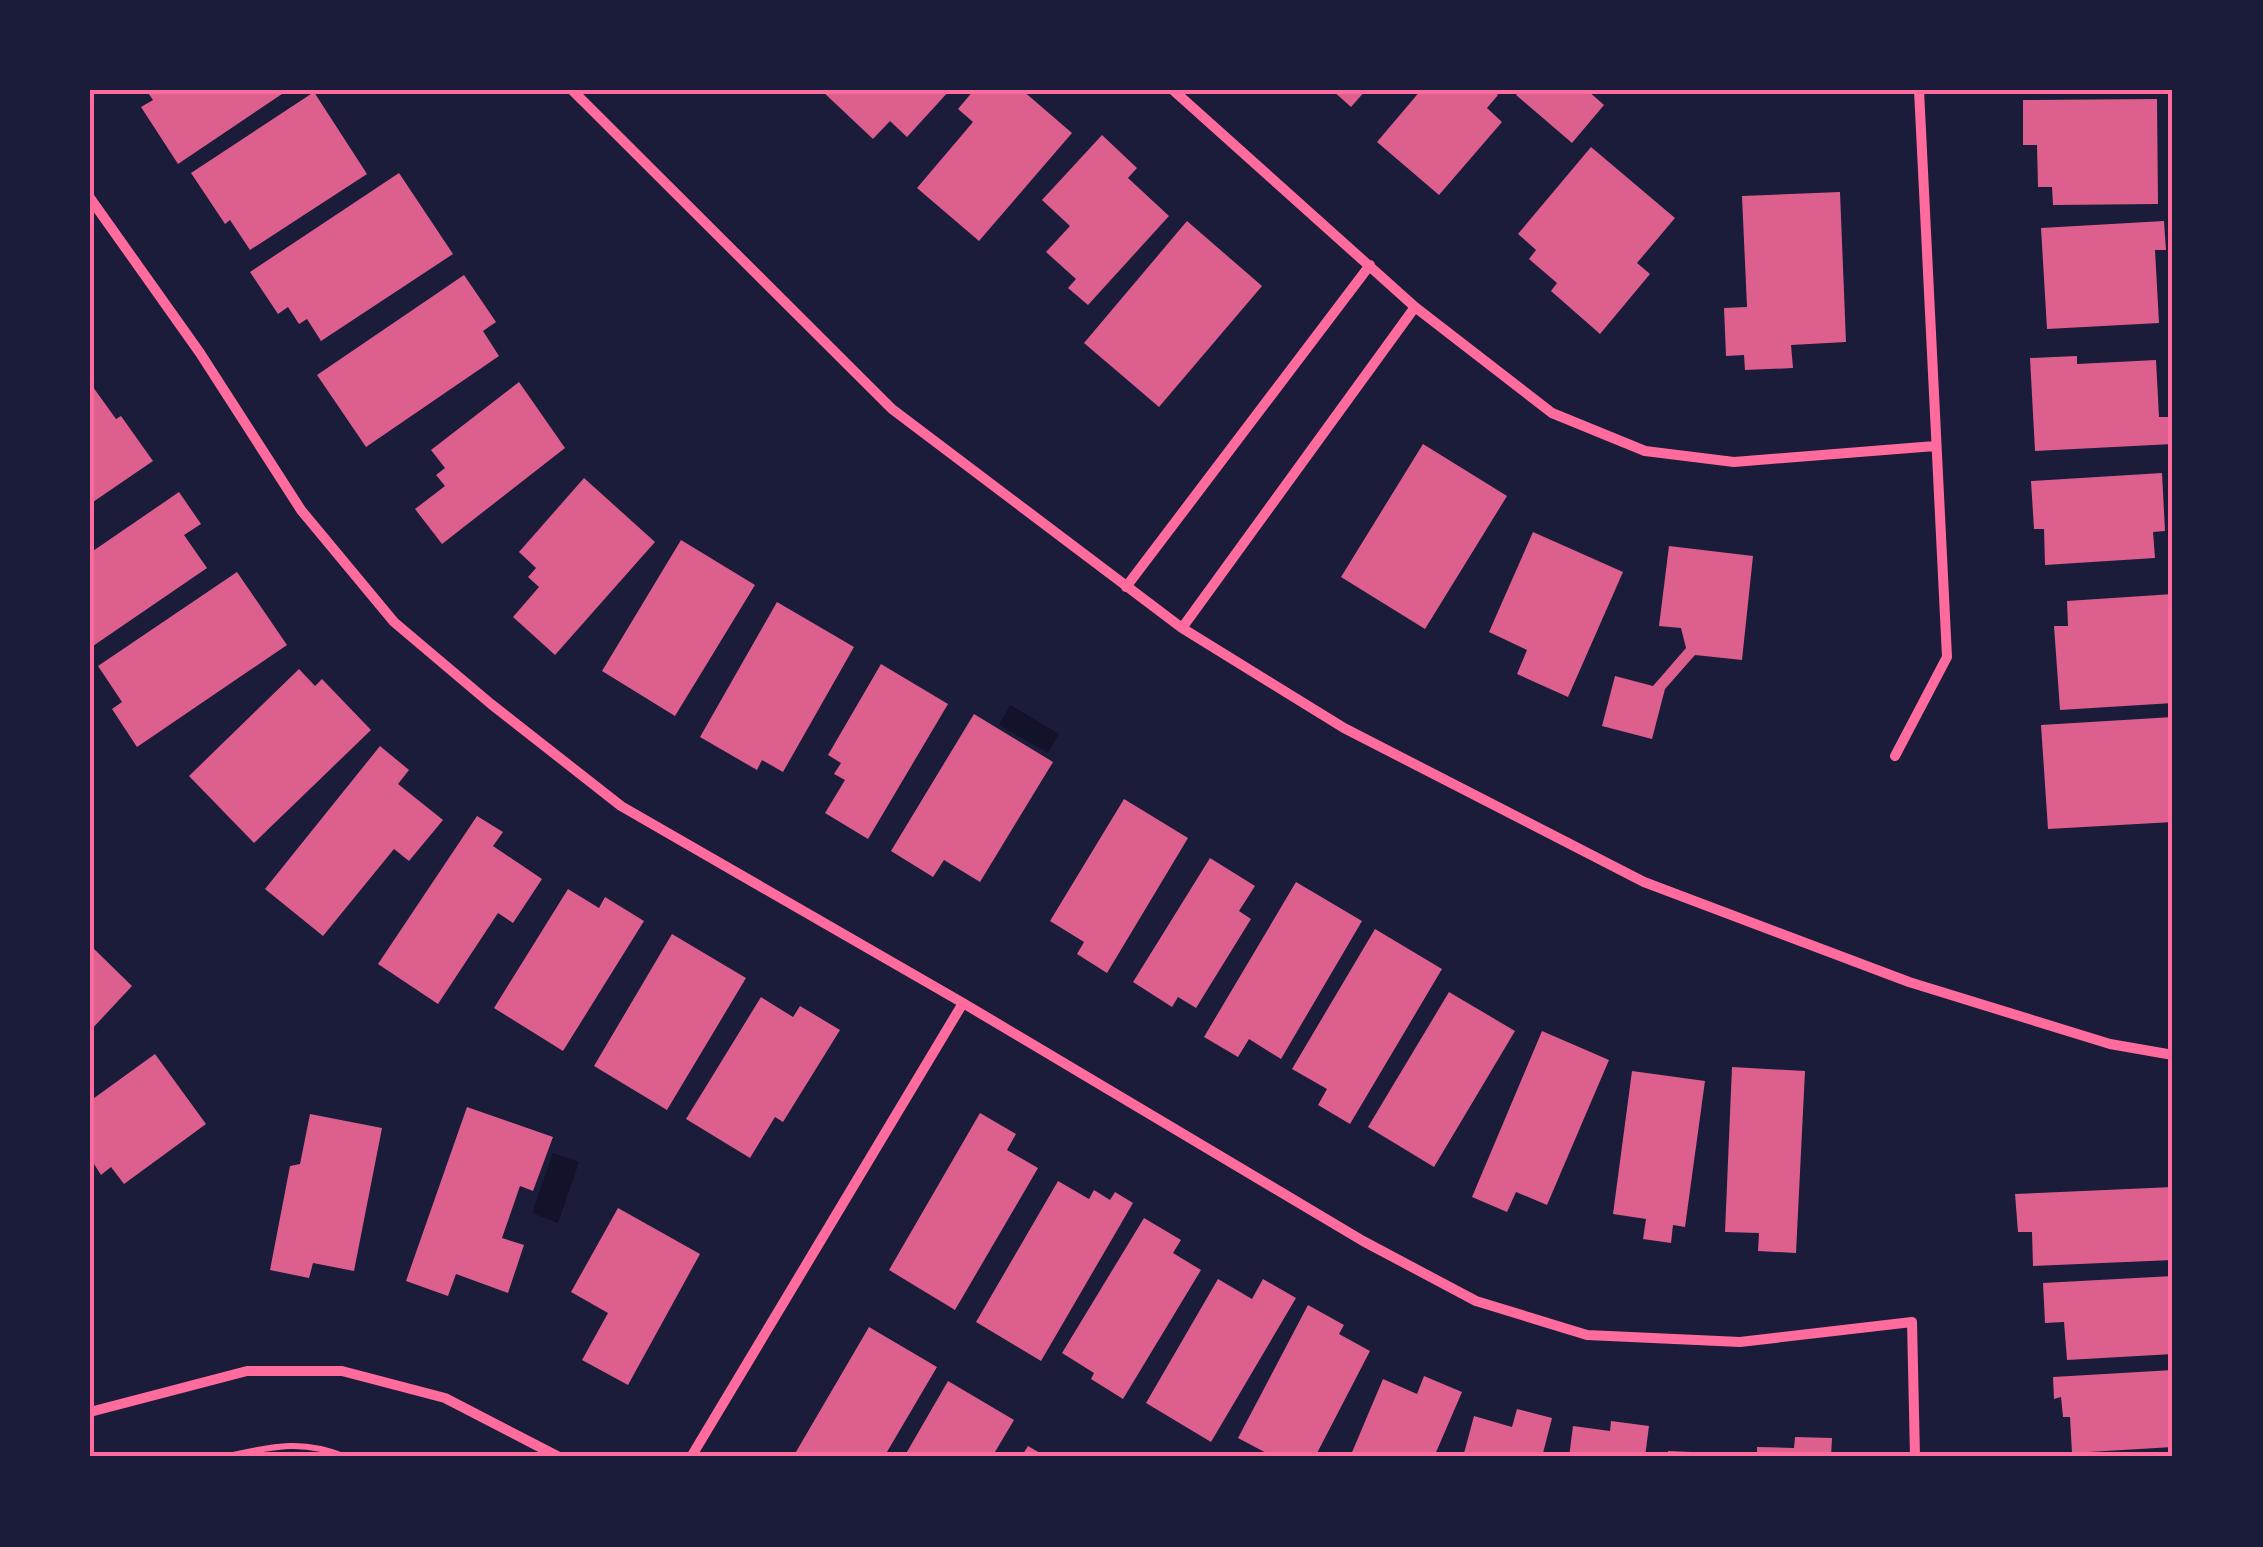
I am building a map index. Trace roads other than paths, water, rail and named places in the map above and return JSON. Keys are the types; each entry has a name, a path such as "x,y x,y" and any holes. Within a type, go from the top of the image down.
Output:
{"street":[{"path":"572,90 892,409 1182,628 1344,728 1644,882 1909,982 2110,1044 2173,1055"},
{"path":"1173,90 1415,307 1552,413 1644,451 1734,462 1935,446"},
{"path":"1895,756 1947,657 1919,90"},
{"path":"90,198 200,352 301,510 394,622 620,806 963,1003 1363,1241 1476,1301 1587,1336 1740,1342 1912,1322 1915,1457"},
{"path":"1126,587 1370,265"},
{"path":"1182,628 1415,307"},
{"path":"691,1457 963,1003"},
{"path":"90,1412 247,1371 342,1371 445,1398 558,1457"}]}
